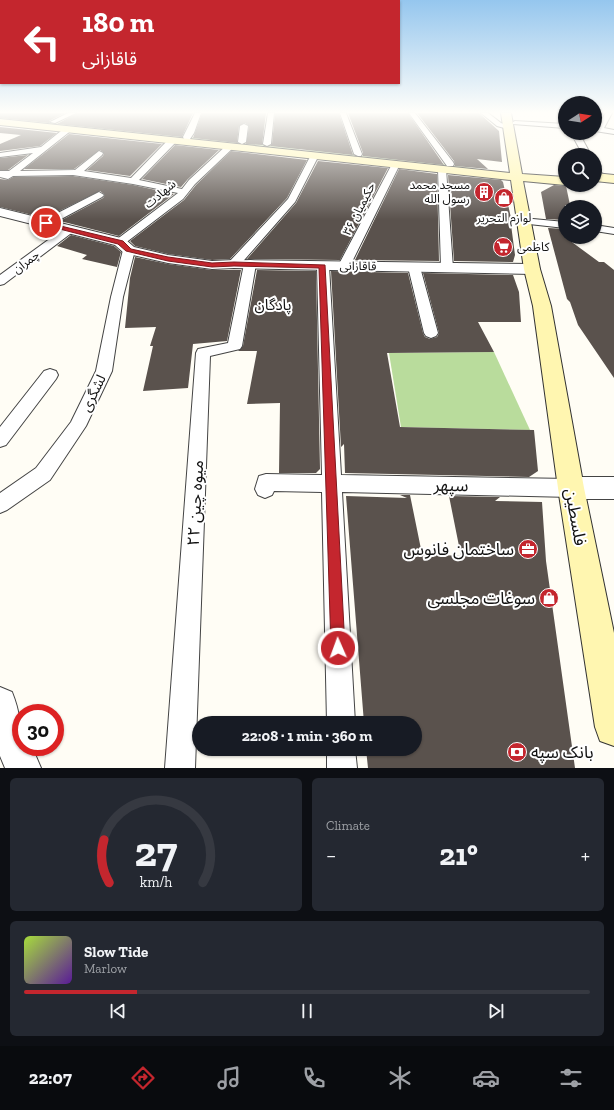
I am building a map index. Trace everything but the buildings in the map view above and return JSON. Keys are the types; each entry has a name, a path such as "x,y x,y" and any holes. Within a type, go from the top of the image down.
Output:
{"main road":[{"path":"266,149 358,154 486,171 504,180 520,172"},
{"path":"290,149 424,167 520,172 558,177"},
{"name":"فلسطین","path":"516,149 532,269 542,306 571,488 614,727"},
{"path":"486,171 502,165 520,172 558,177"},
{"path":"424,167 446,166"},
{"name":"فلسطین","path":"520,172 533,222 541,272 542,306"},
{"path":"602,178 614,180"},
{"path":"602,180 614,185"}],"street":[{"path":"0,155 42,149"},
{"path":"0,184 42,149"},
{"path":"133,181 164,149"},
{"name":"شهادت","path":"124,246 180,197 192,182 228,149"},
{"path":"356,149 358,154"},
{"path":"435,149 446,166 447,268"},
{"path":"242,264 292,200 305,152"},
{"path":"76,173 99,153"},
{"name":"۳۶ حکیمیان","path":"344,266 396,164"},
{"path":"0,174 76,173 133,181 184,192"},
{"path":"46,223 99,195"},
{"name":"قاقازانی","path":"0,212 70,229 168,259 212,265 242,264 532,269"},
{"path":"533,222 558,224"},
{"name":"چمران","path":"0,281 70,229"},
{"path":"602,229 614,231"},
{"name":"لشگری","path":"0,504 43,474 77,426 104,371 117,298 124,246"},
{"name":"۲۲ میوه چین","path":"180,768 202,353 235,346 242,264"},
{"path":"323,266 340,716"},
{"path":"414,267 432,333"},
{"path":"0,440 50,376"},
{"name":"سپهر","path":"265,489 266,482 332,482 571,488"},
{"path":"571,488 614,488"},
{"path":"0,704 2,717 23,768"},
{"path":"342,756 342,768"}],"green space":[{"path":"277,149 300,149 299,151"},
{"path":"310,149 450,164 484,170 304,154 305,151"},
{"path":"494,352 530,430 401,427 389,353"}],"place":[{"name":"مسجد محمد رسول الله","path":"484,192"},
{"name":"لوازم التحریر","path":"504,198"},
{"name":"کاظمی","path":"503,247"},
{"name":"ساختمان فانوس","path":"528,549"},
{"name":"سوغات مجلسی","path":"549,598"},
{"name":"بانک سپه","path":"517,752"}],"district":[{"name":"پادگان","path":"273,305"}],"route":[{"path":"46,223 120,242 128,250 168,259 212,265 323,266 338,648"}]}
